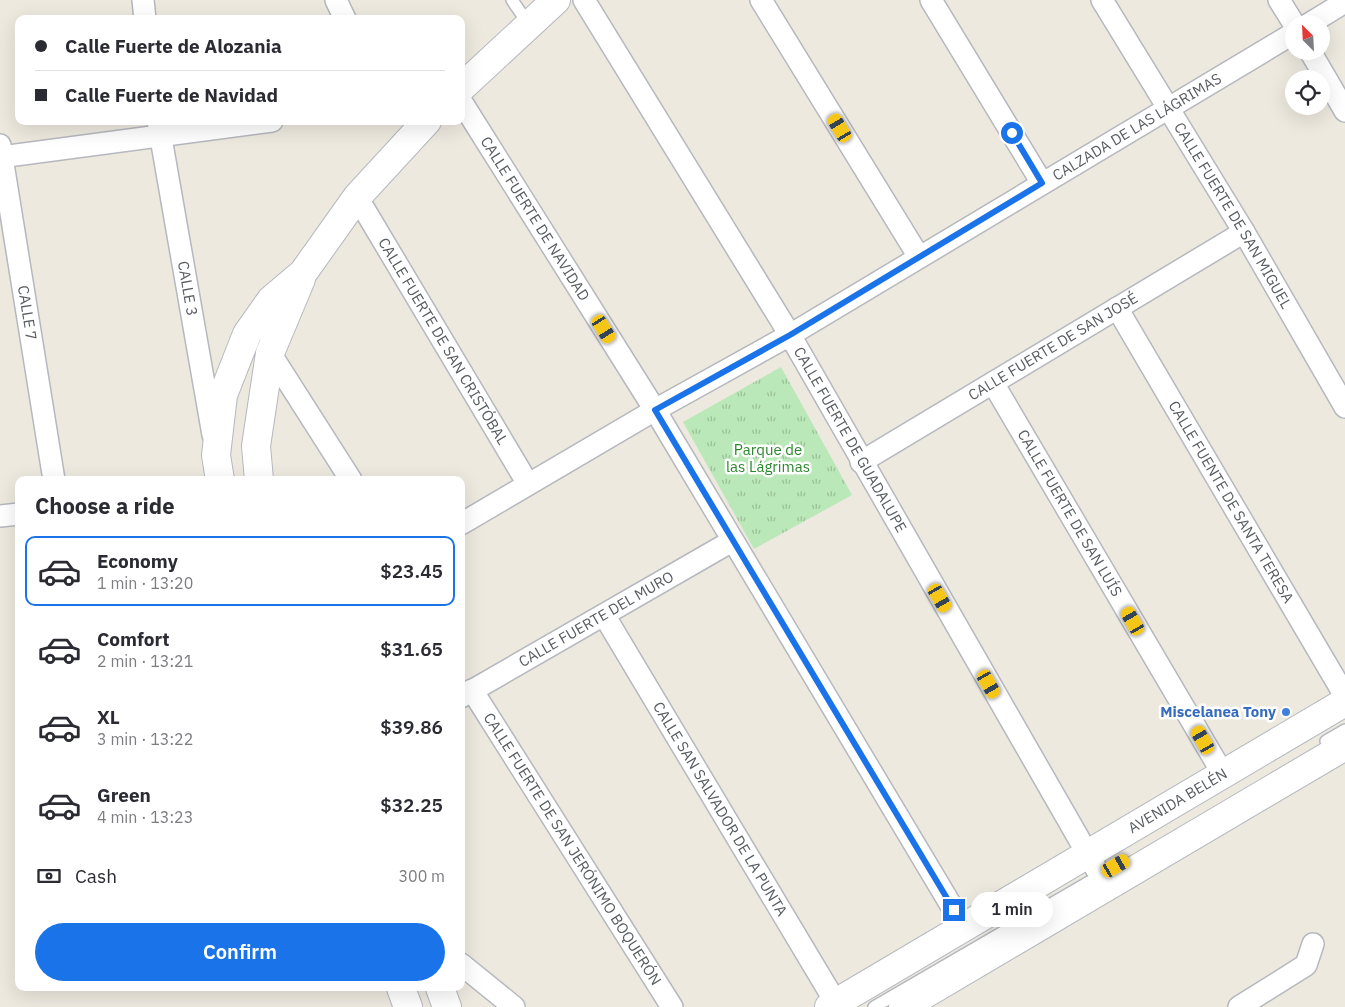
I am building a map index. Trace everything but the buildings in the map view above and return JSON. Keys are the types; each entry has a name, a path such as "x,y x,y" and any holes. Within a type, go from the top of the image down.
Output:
{"main road":[{"path":"465,84 556,0"},
{"path":"259,476 256,446 270,353 303,273 358,197 423,125"},
{"path":"218,468 223,395 247,334 271,300 303,273"},
{"name":"AVENIDA BELÉN","path":"902,1007 1099,870 1223,774 1345,702"},
{"name":"AVENIDA BELÉN","path":"839,1006 964,927 1099,870 1332,746"},
{"path":"402,991 408,1007"},
{"path":"441,991 447,1007"}],"street":[{"path":"143,0 145,15"},
{"path":"336,0 342,15"},
{"name":"CALLE FUERTE DE GUADALUPE","path":"584,0 790,335 861,462 1099,870"},
{"path":"761,0 919,257"},
{"path":"931,0 1042,183"},
{"name":"CALLE FUERTE DE SAN MIGUEL","path":"1102,0 1244,232 1345,407"},
{"path":"1279,0 1288,15"},
{"path":"1324,15 1345,2"},
{"name":"CALZADA DE LAS LÁGRIMAS","path":"465,522 655,410 790,335 1285,38"},
{"path":"1315,60 1345,111"},
{"name":"CALLE FUERTE DE NAVIDAD","path":"465,107 655,410 964,927"},
{"path":"0,153 159,128 207,125"},
{"name":"CALLE 3","path":"159,128 218,468"},
{"name":"CALLE 7","path":"0,153 53,476"},
{"name":"CALLE FUERTE DE SAN CRISTÓBAL","path":"358,197 528,484"},
{"name":"CALLE FUERTE DE SAN JOSÉ","path":"861,462 1244,232"},
{"name":"CALLE FUENTE DE SANTA TERESA","path":"1117,308 1345,696"},
{"path":"270,353 348,476"},
{"name":"CALLE FUERTE DE SAN LUÍS","path":"993,383 1223,774"},
{"path":"0,516 15,514"},
{"name":"CALLE FUERTE DEL MURO","path":"466,694 732,541"},
{"name":"CALLE SAN SALVADOR DE LA PUNTA","path":"604,615 839,1006"},
{"name":"CALLE FUERTE DE SAN JERÓNIMO BOQUERÓN","path":"466,694 672,1007"},
{"path":"1239,1007 1306,965 1313,944"},
{"path":"465,967 514,1007"}],"lane":[{"path":"512,0 529,25"},
{"path":"874,1007 1099,870 1345,716"},
{"path":"1332,746 1345,730"},
{"path":"839,1006 1099,870"}],"green space":[{"name":"Parque de las Lágrimas","path":"781,367 852,495 754,549 683,422"}],"place":[{"name":"Miscelanea Tony","path":"1286,712"}],"route":[{"path":"954,910 655,410 790,335 1042,183 1012,133"}]}
